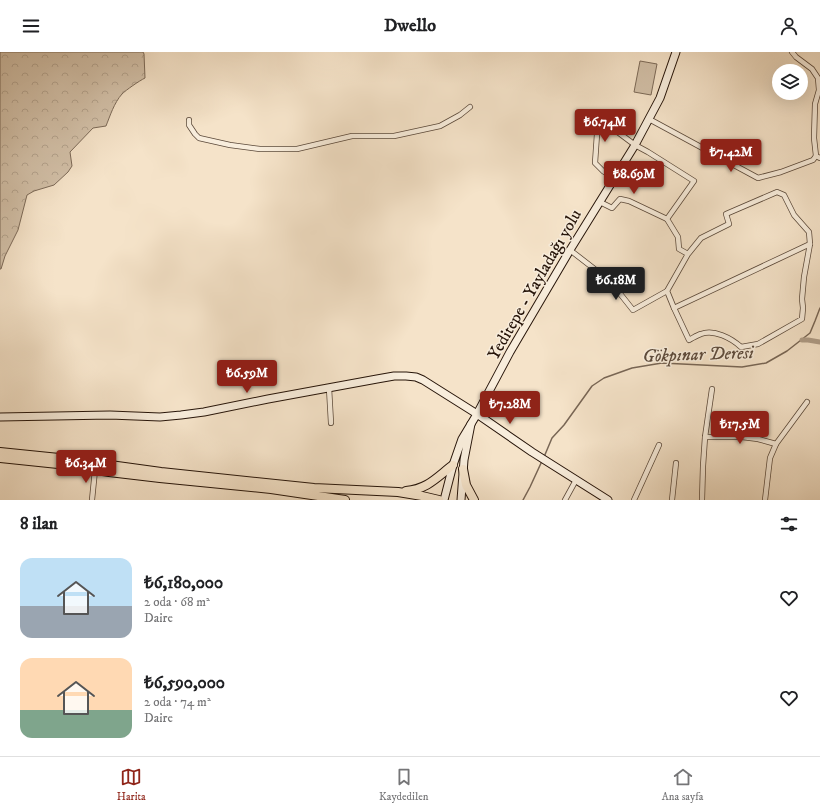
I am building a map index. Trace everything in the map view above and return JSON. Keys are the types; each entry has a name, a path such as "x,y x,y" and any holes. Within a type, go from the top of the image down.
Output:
{"highway":[{"path":"0,452 59,458 161,472 314,488 398,492 439,500"},
{"path":"0,458 58,464 160,478 271,489 345,500"},
{"path":"398,492 413,490 429,484 453,465"},
{"path":"463,469 466,485 474,500"}],"main road":[{"name":"Yeditepe - Yayladağı yolu","path":"444,500 453,465 462,439 510,352 570,250 635,145 660,98 676,52"},
{"path":"0,417 160,417 181,415 394,376 416,377 438,389 532,452 608,500"},
{"name":"Yeditepe - Yayladağı yolu","path":"461,500 464,460 471,424"}],"street":[{"path":"649,119 758,178 781,172 813,160 818,157 814,138 815,104 819,90 818,78 812,69 796,57 792,52"},
{"path":"189,120 189,126 199,138 230,145 260,149 297,149 352,136 394,136 440,126 460,115 470,107"},
{"path":"614,178 603,171 595,163 597,134 600,130 616,130 635,145 694,182 667,219"},
{"path":"570,250 610,281 633,310 667,291 688,254 701,238 730,224 726,214 778,192 784,195 794,215 809,232 810,244 804,277 802,319 758,344 741,347 734,341 719,334 703,333 689,340 667,291"},
{"path":"598,203 602,203 612,208 620,199 629,201 667,219 678,237 679,249 688,254"},
{"path":"674,308 810,244"},
{"path":"329,388 331,423"},
{"path":"702,500 705,437 712,390"},
{"path":"765,500 770,458 776,444 807,402"},
{"path":"705,437 742,437 758,439 776,444"},
{"path":"634,500 659,444"},
{"path":"672,500 676,463"},
{"path":"92,500 95,470"},
{"path":"564,500 576,480"}],"green space":[{"path":"0,52 143,52 145,78 122,94 114,105 106,126 93,128 70,152 72,166 68,172 54,185 34,191 27,195 18,230 5,256 1,269 0,269"},
{"path":"640,61 657,64 651,95 634,92"}],"waterway":[{"name":"Gökpınar Deresi","path":"544,457 552,438 564,425 592,386 604,378 632,368 662,363 742,367 766,363 787,351 810,333 820,308"},
{"path":"802,340 820,342"},
{"name":"Gökpınar Deresi","path":"523,500 542,461"}]}
